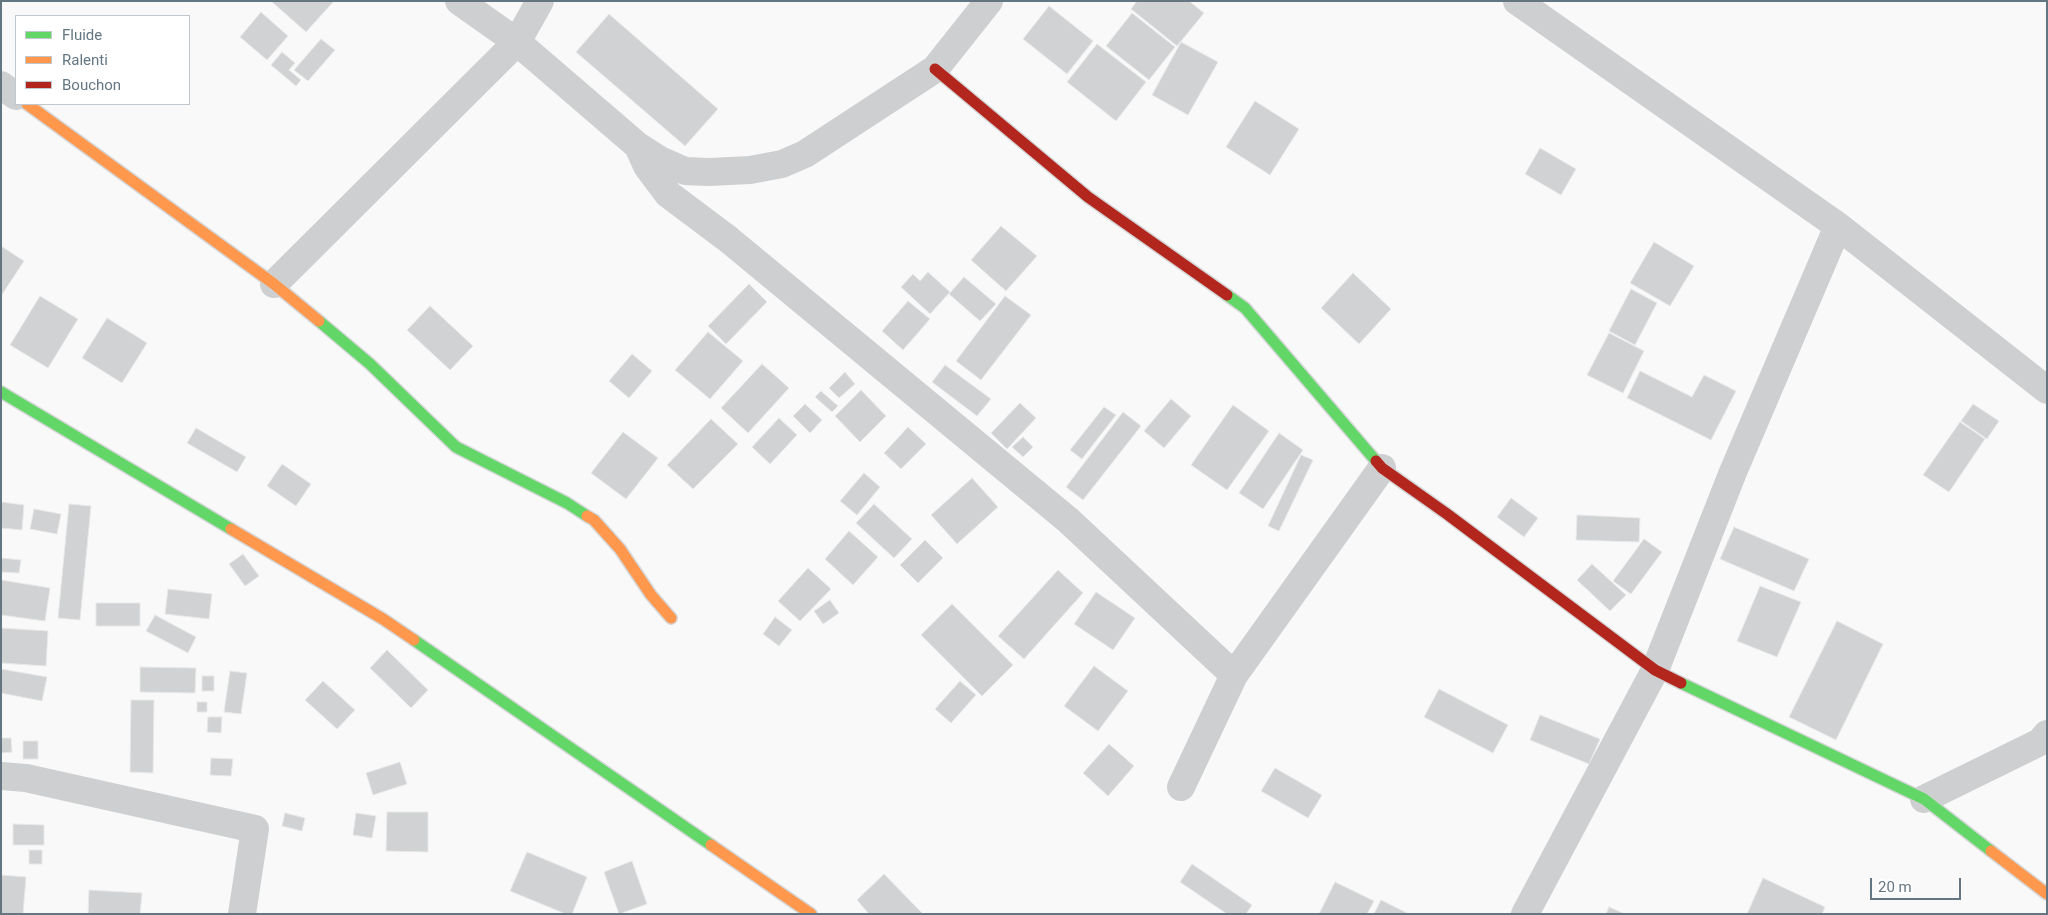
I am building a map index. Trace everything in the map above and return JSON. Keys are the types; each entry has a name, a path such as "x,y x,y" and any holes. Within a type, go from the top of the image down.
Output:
{"street":[{"path":"459,1 517,42 638,146 660,160 685,171 709,172 750,170 782,164 805,154 935,69 989,1"},
{"path":"274,284 517,42 540,1"},
{"path":"1517,1 1838,226 2047,390"},
{"path":"935,69 1088,197 1245,308 1382,468 1447,514 1655,670 1924,799 2047,894"},
{"path":"1,85 15,95"},
{"path":"28,105 274,284 370,364 456,447 567,503 594,520 620,549 651,595 671,618"},
{"path":"638,146 647,166 668,194 728,239 1068,520 1234,675"},
{"path":"1525,914 1655,670 1733,472 1838,226"},
{"path":"1,392 383,620 811,914"},
{"path":"1181,787 1234,675 1382,468"},
{"path":"1924,799 2040,742 2047,734"},
{"path":"1,776 26,778 255,829 242,914"}],"building":[{"path":"271,1 334,1 306,32"},
{"path":"1137,1 1189,1 1204,13 1177,46 1131,9"},
{"path":"1049,6 1093,41 1067,74 1023,39"},
{"path":"261,12 288,36 267,60 240,37"},
{"path":"1132,13 1175,47 1149,80 1106,46"},
{"path":"609,14 718,109 685,146 576,52"},
{"path":"321,39 335,50 308,81 294,70"},
{"path":"1181,42 1218,62 1188,115 1152,95"},
{"path":"1097,44 1146,82 1116,121 1067,82"},
{"path":"282,52 295,63 289,70 301,80 296,86 271,65"},
{"path":"1255,101 1299,129 1270,175 1226,147"},
{"path":"1540,148 1576,169 1561,195 1525,174"},
{"path":"1001,226 1037,256 1006,291 971,260"},
{"path":"1654,242 1694,266 1670,306 1630,283"},
{"path":"1,246 24,261 1,296"},
{"path":"928,272 950,292 930,314 901,287 913,274 920,281"},
{"path":"1353,273 1391,309 1359,344 1321,308"},
{"path":"964,277 996,304 980,321 949,294"},
{"path":"749,284 767,302 726,344 708,326"},
{"path":"1631,289 1657,303 1635,345 1609,331"},
{"path":"40,296 78,319 48,368 10,345"},
{"path":"1005,296 1031,315 981,380 956,361"},
{"path":"908,301 930,319 903,350 882,331"},
{"path":"430,306 473,346 450,370 407,330"},
{"path":"107,318 147,343 122,383 82,358"},
{"path":"708,332 743,361 710,399 675,370"},
{"path":"1609,333 1644,351 1623,393 1587,375"},
{"path":"632,354 652,371 629,398 609,381"},
{"path":"762,364 789,388 748,433 721,408"},
{"path":"945,365 991,399 977,416 932,382"},
{"path":"1640,371 1692,397 1704,375 1736,391 1711,440 1627,398"},
{"path":"845,372 855,384 839,398 829,388"},
{"path":"861,390 886,416 860,442 835,416"},
{"path":"821,391 838,406 832,412 815,397"},
{"path":"1171,399 1191,416 1164,448 1144,431"},
{"path":"1020,403 1036,418 1007,449 991,433"},
{"path":"805,404 822,420 810,433 793,416"},
{"path":"1973,404 1999,421 1987,439 1961,421"},
{"path":"1233,405 1269,431 1227,490 1191,465"},
{"path":"1104,407 1116,415 1082,459 1070,450"},
{"path":"1123,412 1141,426 1083,500 1066,487"},
{"path":"779,418 797,435 770,464 752,447"},
{"path":"711,419 738,444 693,489 667,465"},
{"path":"1960,422 1985,439 1949,492 1923,475"},
{"path":"908,427 926,444 901,469 884,453"},
{"path":"196,428 246,457 237,472 187,443"},
{"path":"623,432 658,458 626,499 591,473"},
{"path":"1279,433 1303,450 1263,509 1239,493"},
{"path":"1023,437 1033,447 1023,457 1012,447"},
{"path":"1301,455 1313,460 1279,531 1268,526"},
{"path":"282,464 311,484 296,506 267,486"},
{"path":"864,473 880,487 857,515 840,501"},
{"path":"972,478 998,507 957,544 931,515"},
{"path":"1511,498 1538,518 1524,537 1497,517"},
{"path":"1,502 24,505 22,530 1,528"},
{"path":"69,504 91,506 80,620 58,618"},
{"path":"874,504 912,539 894,558 856,523"},
{"path":"34,509 61,514 57,534 30,529"},
{"path":"1577,515 1640,518 1639,542 1576,540"},
{"path":"1734,527 1809,559 1794,591 1720,559"},
{"path":"849,531 878,557 853,585 825,559"},
{"path":"1644,539 1662,552 1631,594 1613,581"},
{"path":"925,540 943,558 918,583 900,565"},
{"path":"243,554 259,576 245,586 229,564"},
{"path":"1,558 21,560 19,573 1,572"},
{"path":"1592,564 1626,595 1610,611 1577,580"},
{"path":"808,568 831,589 800,621 778,601"},
{"path":"1058,570 1083,593 1024,659 998,636"},
{"path":"1,580 50,588 45,621 1,615"},
{"path":"1760,586 1801,602 1777,657 1737,641"},
{"path":"168,589 212,594 209,619 165,614"},
{"path":"1096,592 1135,618 1113,650 1074,624"},
{"path":"830,600 839,613 823,624 814,611"},
{"path":"96,603 140,603 140,626 96,626"},
{"path":"952,604 1013,665 982,696 921,635"},
{"path":"155,615 196,637 188,653 146,631"},
{"path":"775,617 792,630 779,646 763,634"},
{"path":"1837,621 1883,644 1836,740 1789,717"},
{"path":"1,628 48,631 46,666 1,663"},
{"path":"387,650 428,690 411,708 370,668"},
{"path":"1094,666 1128,691 1098,731 1064,706"},
{"path":"140,667 196,668 195,693 140,692"},
{"path":"1,669 47,677 42,701 1,693"},
{"path":"230,671 247,673 241,714 224,712"},
{"path":"202,676 214,676 214,691 202,691"},
{"path":"323,681 355,710 337,729 305,700"},
{"path":"960,681 976,695 951,723 935,709"},
{"path":"1439,689 1508,725 1493,753 1424,717"},
{"path":"131,700 154,700 153,773 130,772"},
{"path":"197,702 207,702 207,712 197,712"},
{"path":"1540,715 1600,739 1589,764 1530,740"},
{"path":"208,717 222,717 221,733 207,732"},
{"path":"1,738 11,738 12,752 1,753"},
{"path":"23,741 38,741 38,759 23,759"},
{"path":"1109,744 1134,766 1108,796 1083,773"},
{"path":"211,758 233,759 231,776 210,775"},
{"path":"400,762 407,784 373,795 366,773"},
{"path":"1275,768 1322,795 1308,818 1261,791"},
{"path":"387,812 428,812 428,852 386,851"},
{"path":"285,813 305,818 302,831 282,826"},
{"path":"356,813 376,816 372,838 353,835"},
{"path":"13,824 44,825 44,845 13,845"},
{"path":"29,850 42,850 42,864 29,864"},
{"path":"527,852 587,877 572,914 566,914 510,891"},
{"path":"632,861 647,904 619,914 604,872"},
{"path":"1192,864 1252,905 1246,914 1227,914 1180,882"},
{"path":"884,874 923,914 869,914 857,900"},
{"path":"1,875 26,877 23,914 1,914"},
{"path":"1763,878 1825,907 1822,914 1747,914"},
{"path":"1335,882 1374,901 1367,914 1319,914"},
{"path":"89,890 142,893 140,914 88,914"},
{"path":"1381,900 1409,914 1374,914"},
{"path":"1609,907 1625,914 1606,914"}],"traffic: fast":[{"path":"1227,295 1245,308 1376,461"},
{"path":"319,321 370,364 456,447 567,503 587,516"},
{"path":"1,392 231,529"},
{"path":"414,640 711,845"},
{"path":"1681,683 1924,799 1991,851"}],"traffic: slow":[{"path":"28,105 274,284 319,321"},
{"path":"587,516 594,520 620,549 651,595 671,618"},
{"path":"231,529 383,619 414,640"},
{"path":"711,845 811,914"},
{"path":"1991,851 2047,894"}],"traffic: jam":[{"path":"935,69 1088,197 1227,295"},
{"path":"1376,461 1382,468 1447,514 1655,670 1681,683"}]}
